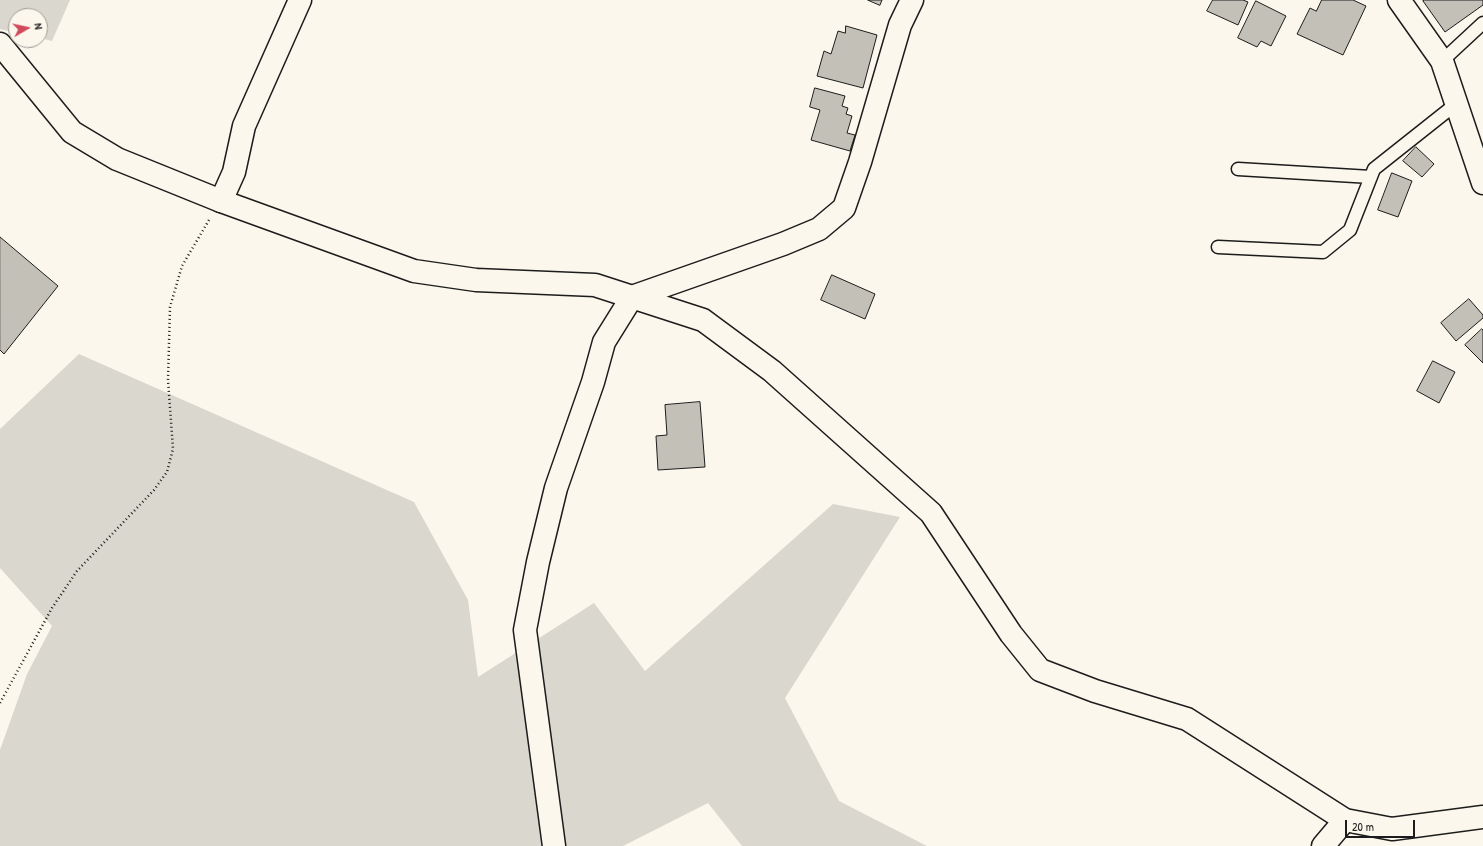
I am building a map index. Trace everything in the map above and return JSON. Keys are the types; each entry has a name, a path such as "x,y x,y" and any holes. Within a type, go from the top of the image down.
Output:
{"street":[{"path":"221,201 234,172 244,126 300,0"},
{"path":"554,846 525,630 538,562 556,488 593,382 604,342 632,297 819,229 844,208 860,162 900,25 912,0"},
{"path":"1399,0 1442,61 1483,183"},
{"path":"0,44 72,132 117,158 221,201 414,271 476,280 595,285 703,320 772,371 931,513 1011,634 1040,670 1095,690 1187,719 1345,820 1392,829 1483,817"},
{"path":"1323,846 1345,820"}],"lane":[{"path":"1442,61 1483,23"},
{"path":"1218,248 1323,252 1350,230 1374,169 1456,104"},
{"path":"1238,169 1371,177"}],"path":[{"path":"0,703 52,608 77,571 154,490 167,472 173,449 168,380 170,307 182,266 221,201"}],"shaded area":[{"path":"0,0 70,0 52,41 48,40 48,8 8,8 8,31 0,29"},
{"path":"79,354 414,502 468,600 478,677 594,603 645,671 833,504 900,517 785,698 839,801 927,846 742,846 708,803 623,846 0,846 0,750 27,674 52,626 0,568 0,429"}],"building":[{"path":"868,0 882,0 880,5"},
{"path":"1213,0 1243,0 1248,2 1238,25 1207,11"},
{"path":"1322,0 1353,0 1366,6 1343,55 1297,34 1310,8 1316,11"},
{"path":"1483,0 1483,5 1445,32 1423,1"},
{"path":"1256,1 1286,16 1271,46 1261,41 1257,47 1238,38"},
{"path":"846,26 877,35 863,88 817,76 824,51 831,54 838,31 845,33"},
{"path":"815,88 845,96 842,106 848,108 846,114 852,116 847,133 855,135 850,151 811,140 820,110 810,107"},
{"path":"1416,147 1434,164 1422,177 1403,161"},
{"path":"1392,173 1412,181 1398,217 1378,210"},
{"path":"0,237 58,286 4,354 0,350"},
{"path":"832,275 875,294 865,319 821,300"},
{"path":"1469,299 1483,315 1483,318 1456,341 1441,323"},
{"path":"1482,329 1483,330 1483,363 1465,345"},
{"path":"1433,361 1455,372 1439,403 1417,391"},
{"path":"700,402 705,467 658,470 656,436 667,435 665,405"}]}
